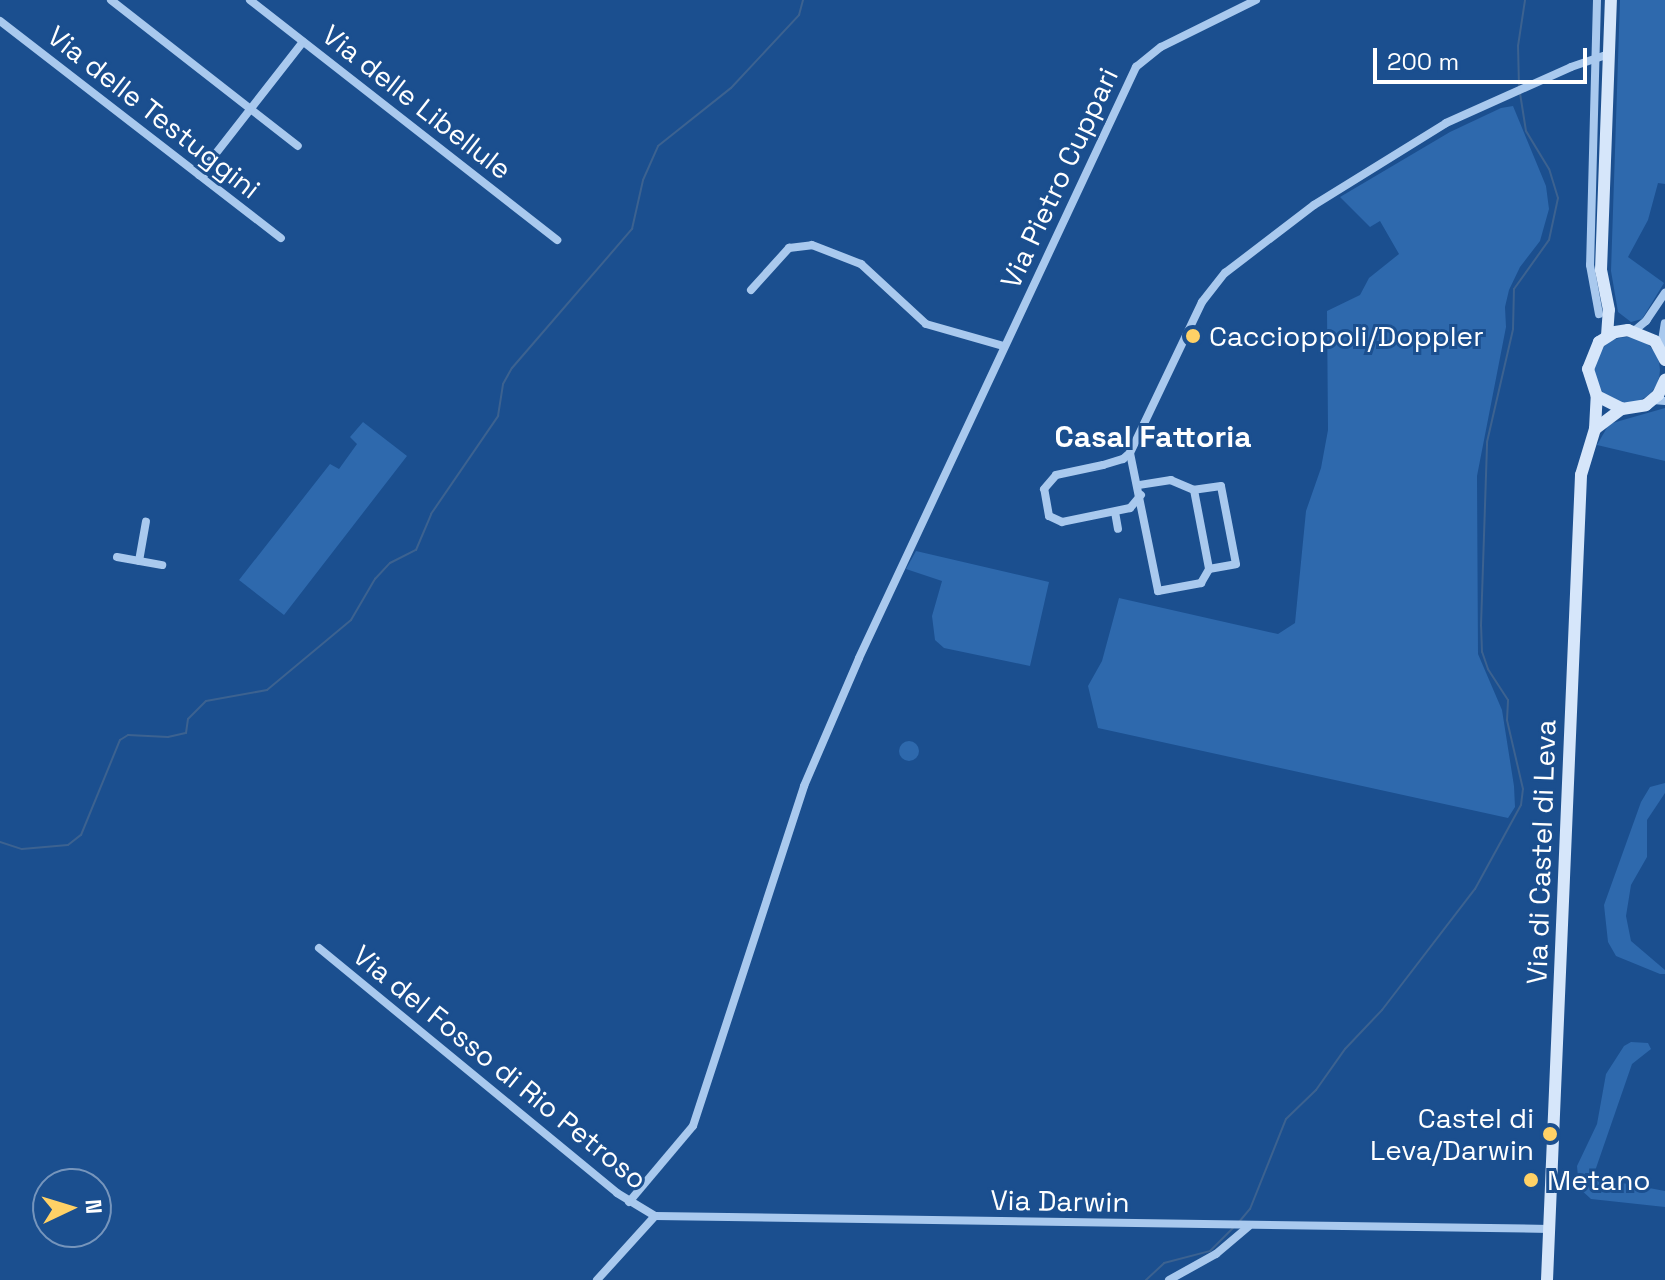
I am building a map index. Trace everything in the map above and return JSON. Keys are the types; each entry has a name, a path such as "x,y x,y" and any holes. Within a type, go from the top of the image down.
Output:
{"street":[{"path":"111,0 298,146"},
{"name":"Via delle Libellule","path":"250,0 557,240"},
{"name":"Via Pietro Cuppari","path":"629,1202 667,1152 693,1126 804,786 859,658 1003,346 1136,67 1161,47 1256,0"},
{"path":"1597,0 1590,265 1604,312 1663,354"},
{"path":"1611,0 1601,270 1607,336 1631,331 1646,321 1665,293"},
{"name":"Via delle Testuggini","path":"0,21 281,238"},
{"path":"199,175 303,42"},
{"path":"1141,495 1130,508 1069,522 1055,521 1048,514 1044,487 1056,475 1103,465 1123,459 1130,453 1202,302 1225,273 1302,213 1446,123 1609,54"},
{"path":"751,290 789,248 812,245 858,262 926,324 1003,346"},
{"path":"1663,354 1665,323"},
{"name":"Via di Castel di Leva","path":"1547,1280 1581,475 1595,429 1597,396 1589,378 1590,359 1607,336"},
{"path":"1597,396 1622,409 1638,408 1659,401 1665,380"},
{"path":"1595,429 1622,409"},
{"path":"1130,453 1141,495 1158,591 1201,583 1209,569 1194,490"},
{"path":"1138,485 1174,480 1194,490 1221,486 1236,564 1209,569"},
{"path":"1115,512 1118,529"},
{"path":"139,561 146,522"},
{"path":"117,557 162,565"},
{"name":"Via del Fosso di Rio Petroso","path":"319,948 629,1202 655,1216"},
{"path":"597,1280 655,1216"},
{"name":"Via Darwin","path":"655,1216 1550,1229"},
{"path":"1169,1280 1216,1254 1249,1226"}],"shaded area":[{"path":"1620,0 1665,0 1665,184 1658,183 1648,220 1628,257 1664,283 1642,319 1631,322 1618,312 1611,271"},
{"path":"1513,106 1546,186 1549,209 1540,241 1520,267 1509,290 1505,307 1506,327 1477,476 1478,654 1502,710 1514,786 1515,807 1508,818 1098,728 1088,686 1102,661 1119,598 1278,634 1295,623 1306,511 1321,468 1328,430 1327,311 1360,295 1369,278 1399,254 1380,221 1370,227 1340,197 1450,132 1501,108"},
{"path":"1633,337 1651,346 1658,357 1658,383 1651,394 1640,401 1621,403 1603,394 1596,383 1594,364 1603,346 1614,339"},
{"path":"1665,408 1665,461 1597,445 1609,424"},
{"path":"363,422 407,456 284,615 239,580 330,464 339,469 357,444 350,437"},
{"path":"916,551 1049,582 1030,666 944,648 935,640 932,616 942,581 906,569"},
{"path":"909,741 916,744 919,751 916,758 909,761 902,758 899,751 902,744"},
{"path":"1665,783 1665,793 1647,820 1647,857 1631,885 1626,916 1631,941 1665,970 1665,974 1660,974 1616,956 1608,942 1604,905 1641,802 1650,787"},
{"path":"1631,1042 1648,1043 1651,1049 1632,1064 1595,1171 1601,1179 1665,1191 1665,1207 1591,1199 1579,1188 1577,1166 1597,1124 1606,1074 1624,1046"}],"waterway":[{"path":"0,842 22,849 68,845 81,835 120,740 128,735 168,737 186,733 188,719 206,701 267,690 351,620 375,579 390,563 416,550 431,514 498,416 503,384 512,368 632,229 643,180 658,146 731,88 799,15 803,0"},
{"path":"1519,86 1518,46 1525,0"},
{"path":"1239,1222 1250,1209 1286,1119 1316,1090 1345,1049 1382,1010 1475,889 1521,805 1523,789 1507,720 1508,700 1488,669 1482,652 1481,626 1487,442 1513,329 1514,289 1549,240 1558,198 1549,169 1526,131 1520,92"},
{"path":"1146,1280 1164,1263 1210,1251 1235,1226"}],"place":[{"name":"Caccioppoli/Doppler","path":"1193,336"},
{"name":"Castel di Leva/Darwin","path":"1550,1134"},
{"name":"Metano","path":"1531,1180"}],"district":[{"name":"Casal Fattoria","path":"1153,437"}]}
